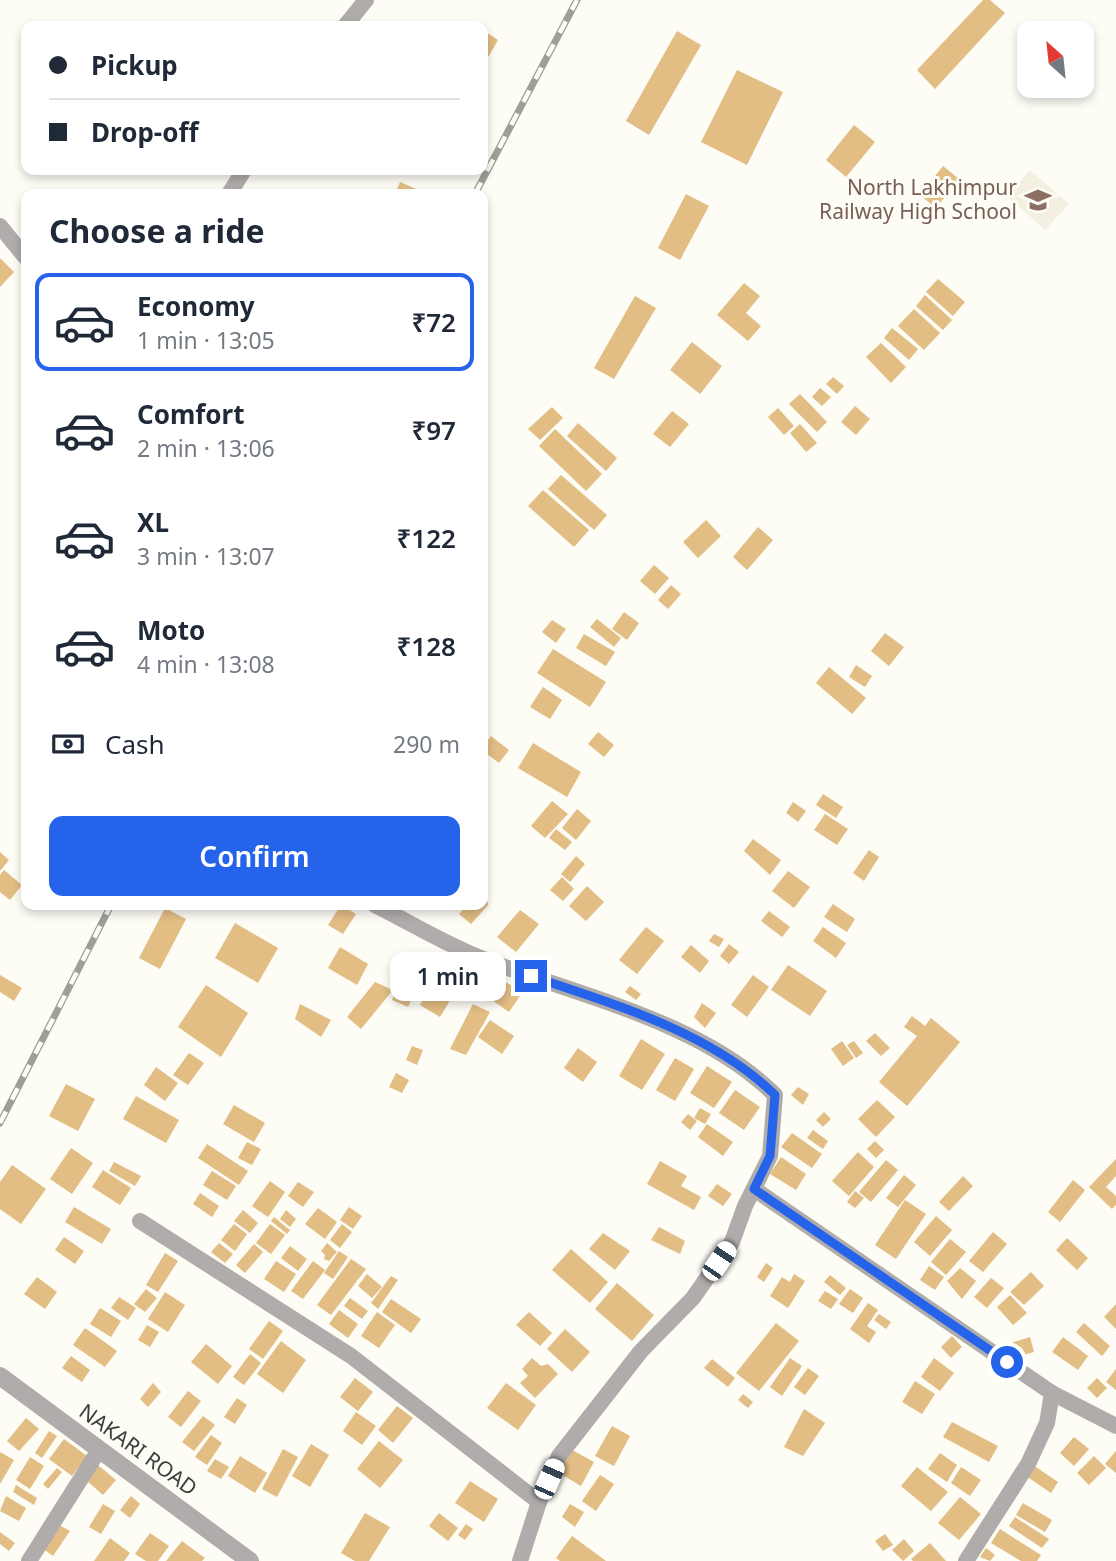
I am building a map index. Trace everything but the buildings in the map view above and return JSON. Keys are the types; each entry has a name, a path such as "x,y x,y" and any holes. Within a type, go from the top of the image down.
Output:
{"street":[{"path":"349,21 366,0"},
{"path":"0,226 21,252"},
{"path":"385,910 483,959 650,1017 758,1078 775,1095 770,1156 732,1242 693,1298 642,1351 559,1457 538,1503 520,1561"},
{"path":"754,1189 1052,1393 1116,1426"},
{"path":"141,1221 351,1356 538,1503"},
{"name":"NAKARI ROAD","path":"0,1376 250,1561"},
{"path":"966,1561 1027,1464 1047,1423 1052,1393"},
{"path":"29,1561 99,1450"}],"shaded area":[{"name":"North Lakhimpur Railway High School","path":"1030,170 1069,204 1045,230 1007,196"}],"railway":[{"path":"488,169 577,0"},
{"path":"478,189 485,175"},
{"path":"0,1123 108,910"}],"place":[{"name":"North Lakhimpur Railway High School","path":"1038,200"}],"route":[{"path":"531,976 650,1017 758,1078 775,1095 770,1156 754,1189 1007,1362"}]}
